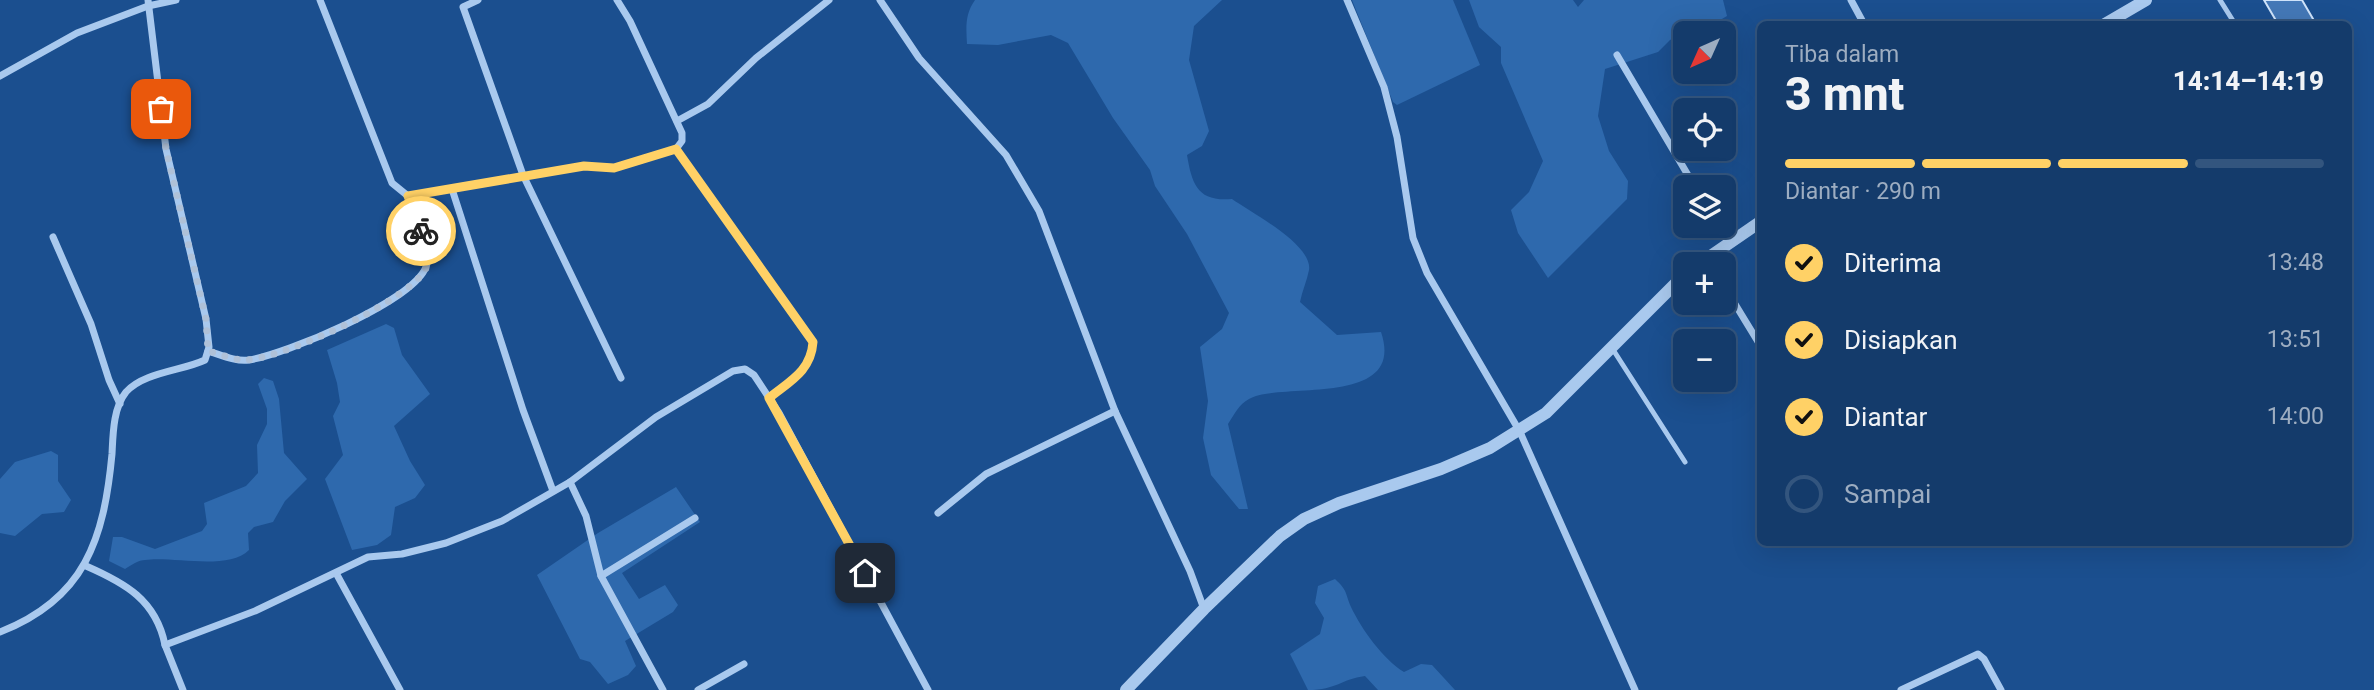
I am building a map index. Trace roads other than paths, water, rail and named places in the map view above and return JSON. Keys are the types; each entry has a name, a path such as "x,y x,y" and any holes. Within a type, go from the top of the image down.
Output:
{"street":[{"path":"0,76 51,45 148,3 176,0"},
{"path":"208,351 246,360 281,353 393,300 426,268 428,253 408,196 392,183 320,0"},
{"path":"478,0 463,8 523,175 621,378"},
{"path":"408,196 584,166 614,168 676,149 682,141 677,121 630,20 617,0"},
{"path":"677,121 708,104 756,58 829,0"},
{"path":"880,0 919,58 1006,155 1039,211 1115,411 1204,609"},
{"path":"1347,0 1384,87 1397,137 1417,250 1450,316 1520,432 1635,690"},
{"path":"1851,0 1862,21"},
{"path":"2110,21 2146,0"},
{"path":"0,632 25,622 56,600 86,566 102,520 120,404 126,393 136,385 205,360 208,351 206,319 166,149 148,3"},
{"path":"1617,55 1688,175"},
{"path":"676,149 813,342 812,359 769,398"},
{"path":"452,189 523,410 553,491"},
{"path":"1717,252 1757,224"},
{"path":"53,237 91,324 109,380 120,404"},
{"path":"1725,238 1728,243"},
{"path":"1126,690 1204,609 1280,536 1304,519 1339,503 1441,469 1520,432 1546,414 1673,286"},
{"path":"1736,306 1757,340"},
{"path":"165,645 255,611 368,557 402,554 446,542 502,521 570,481 656,417 733,371 745,369 754,375 769,398 928,690"},
{"path":"938,513 986,474 1115,411"},
{"path":"570,481 586,516 601,576 663,690"},
{"path":"601,576 695,518"},
{"path":"86,566 127,585 150,605 161,626 165,645 183,690"},
{"path":"336,573 400,690"},
{"path":"1902,690 1978,654 1984,659 2001,690"},
{"path":"698,690 744,664"}],"lane":[{"path":"2220,0 2233,21"},
{"path":"1612,348 1685,462"}]}
